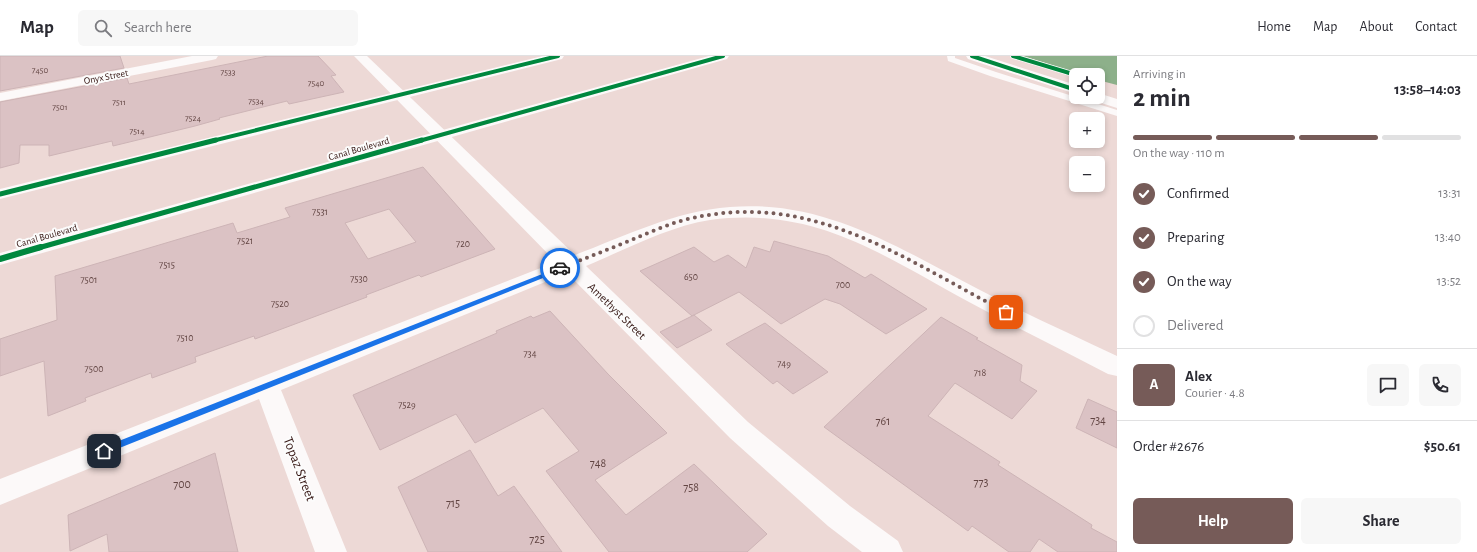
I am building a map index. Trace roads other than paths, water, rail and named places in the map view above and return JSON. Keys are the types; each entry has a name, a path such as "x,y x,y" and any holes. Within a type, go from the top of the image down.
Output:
{"street":[{"name":"Onyx Street","path":"0,97 152,62 212,56"},
{"name":"Amethyst Street","path":"360,56 570,265 739,430 839,516 887,552"},
{"path":"0,194 558,56"},
{"name":"Canal Boulevard","path":"0,259 723,56"},
{"path":"972,56 1069,88"},
{"path":"1105,100 1117,104"},
{"path":"0,492 654,231 684,220 734,212 776,213 839,227 877,243 1034,327 1117,367"},
{"name":"Topaz Street","path":"267,386 331,552"}],"lane":[{"path":"950,56 951,59 993,74 1117,113"}]}
